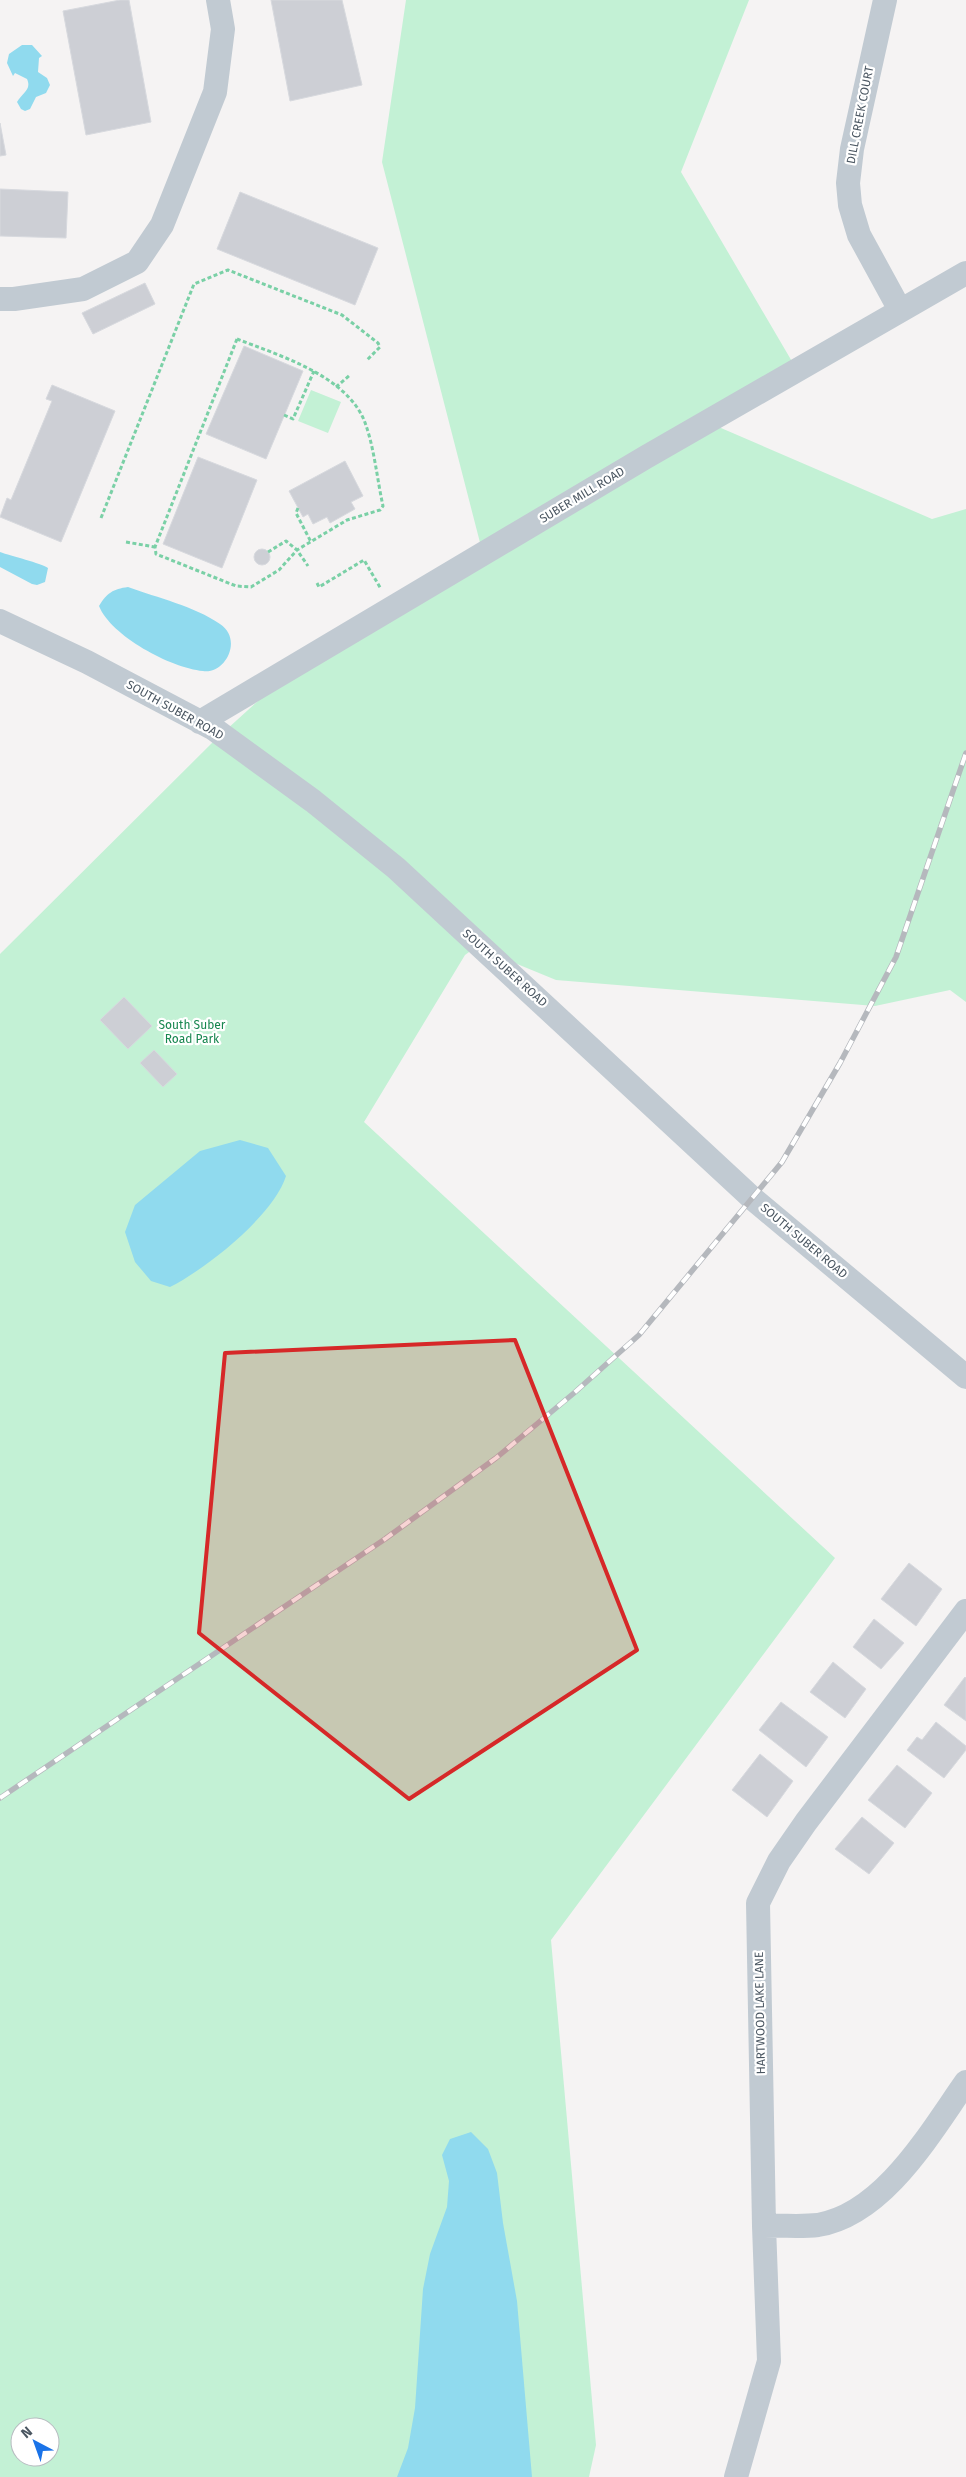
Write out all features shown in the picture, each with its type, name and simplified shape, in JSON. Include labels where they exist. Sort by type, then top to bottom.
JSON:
[{"type":"street","points":[[0,299],[14,299],[83,289],[137,262],[162,225],[215,92],[222,30],[218,0]]},
{"type":"street","name":"DILL CREEK COURT","points":[[885,0],[852,149],[848,183],[850,205],[859,235],[900,310]]},
{"type":"street","name":"SUBER MILL ROAD","points":[[200,722],[646,457],[966,272]]},
{"type":"street","name":"SOUTH SUBER ROAD","points":[[0,621],[87,662],[214,729],[313,801],[396,868],[752,1198],[966,1377]]},
{"type":"street","name":"HARTWOOD LAKE LANE","points":[[736,2477],[770,2360],[764,2226],[758,1902],[779,1861],[806,1822],[966,1612]]},
{"type":"street","points":[[764,2226],[818,2225],[854,2212],[887,2187],[927,2137],[966,2082]]},
{"type":"path","points":[[101,518],[194,284],[228,270],[342,315],[378,343],[380,347],[367,360]]},
{"type":"path","points":[[237,339],[314,371],[336,387],[350,400],[364,421],[383,506],[380,510],[347,520],[297,550],[280,570],[251,587],[236,586],[156,554],[155,547],[237,339]]},
{"type":"path","points":[[284,415],[293,419],[314,371]]},
{"type":"path","points":[[336,387],[350,375]]},
{"type":"path","points":[[298,508],[296,513],[311,542]]},
{"type":"path","points":[[268,552],[286,541],[297,550],[308,566]]},
{"type":"path","points":[[126,542],[155,547]]},
{"type":"path","points":[[317,583],[319,587],[364,560],[382,589]]},
{"type":"highlighted area","points":[[515,1340],[637,1650],[409,1799],[199,1633],[225,1353]]},
{"type":"green space","name":"South Suber Road Park","points":[[406,0],[749,0],[681,172],[797,370],[714,425],[932,519],[966,509],[966,1002],[950,990],[875,1006],[556,980],[476,947],[465,955],[364,1122],[835,1558],[551,1940],[596,2445],[589,2477],[0,2477],[0,954],[215,740],[269,691],[485,562],[382,162]]},
{"type":"green space","points":[[311,390],[341,402],[328,433],[298,421]]},
{"type":"water","points":[[22,45],[32,45],[42,56],[39,58],[38,72],[47,78],[50,85],[46,93],[36,97],[30,109],[25,111],[21,109],[17,102],[27,89],[27,79],[15,73],[13,76],[7,63],[9,54]]},
{"type":"water","points":[[0,552],[48,568],[45,582],[37,585],[32,584],[0,567]]},
{"type":"water","points":[[128,587],[187,607],[220,624],[227,630],[230,638],[231,646],[225,661],[219,667],[211,670],[190,669],[159,657],[129,639],[106,617],[99,606],[111,592]]},
{"type":"water","points":[[240,1140],[268,1148],[286,1176],[279,1191],[254,1224],[202,1268],[170,1287],[151,1281],[135,1262],[125,1232],[135,1205],[200,1151]]},
{"type":"water","points":[[471,2132],[488,2149],[497,2173],[503,2223],[517,2301],[532,2477],[397,2477],[408,2448],[415,2408],[423,2289],[430,2254],[447,2207],[449,2181],[442,2155],[450,2139]]},
{"type":"building","points":[[129,0],[151,122],[86,135],[63,11]]},
{"type":"building","points":[[271,0],[342,0],[362,85],[290,101]]},
{"type":"building","points":[[0,123],[6,155],[0,156]]},
{"type":"building","points":[[0,189],[68,192],[66,238],[0,236]]},
{"type":"building","points":[[240,192],[378,248],[355,305],[217,249]]},
{"type":"building","points":[[145,283],[155,304],[93,334],[82,313]]},
{"type":"building","points":[[244,346],[303,371],[266,459],[206,434]]},
{"type":"building","points":[[52,385],[115,411],[61,542],[0,517],[7,498],[11,500],[52,401],[46,399]]},
{"type":"building","points":[[198,457],[257,480],[222,568],[163,544]]},
{"type":"building","points":[[345,461],[363,496],[351,502],[355,509],[330,523],[327,517],[313,524],[308,514],[303,517],[289,491]]},
{"type":"building","points":[[262,549],[270,557],[262,565],[254,557]]},
{"type":"building","points":[[124,997],[152,1026],[128,1049],[100,1020]]},
{"type":"building","points":[[154,1050],[177,1074],[163,1087],[140,1063]]},
{"type":"building","points":[[909,1563],[942,1589],[916,1626],[881,1599]]},
{"type":"building","points":[[874,1619],[904,1643],[881,1669],[853,1647]]},
{"type":"building","points":[[833,1662],[866,1689],[845,1718],[810,1692]]},
{"type":"building","points":[[966,1678],[966,1721],[944,1705]]},
{"type":"building","points":[[781,1702],[828,1737],[806,1767],[759,1730]]},
{"type":"building","points":[[936,1722],[966,1746],[966,1750],[944,1778],[907,1750],[917,1737],[922,1740]]},
{"type":"building","points":[[760,1754],[793,1781],[767,1817],[732,1790]]},
{"type":"building","points":[[897,1765],[932,1793],[905,1828],[868,1800]]},
{"type":"building","points":[[862,1817],[894,1843],[869,1874],[835,1849]]},
{"type":"railway","points":[[0,1798],[385,1539],[496,1458],[574,1393],[639,1335],[782,1162],[840,1063],[896,957],[966,753]]}]
